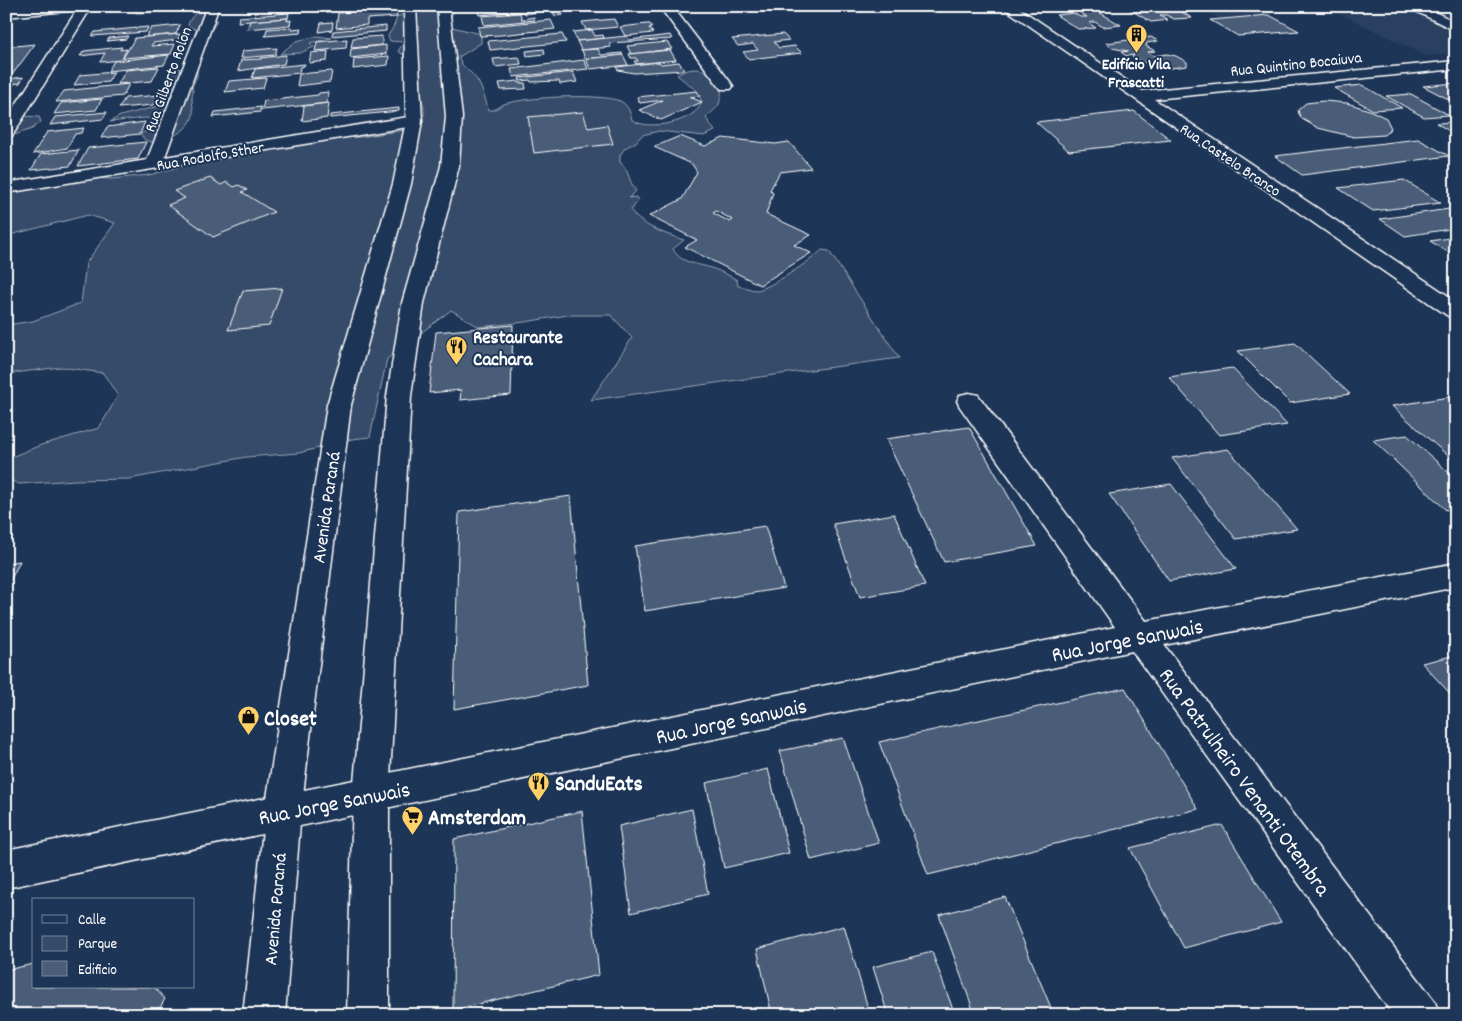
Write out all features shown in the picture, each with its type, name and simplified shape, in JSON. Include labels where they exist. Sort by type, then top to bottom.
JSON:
[{"type":"street","points":[[6,12],[76,6]]},
{"type":"street","points":[[6,133],[86,6]]},
{"type":"street","name":"Rua Gilberto Rolon","points":[[154,164],[213,6]]},
{"type":"street","name":"Avenida Paraná","points":[[264,1015],[283,811],[338,405],[402,184],[414,120],[410,6]]},
{"type":"street","points":[[368,1015],[370,794],[399,396],[413,303],[450,166],[454,117],[443,6]]},
{"type":"street","points":[[664,6],[726,86]]},
{"type":"street","name":"Rua Castelo Branco","points":[[1007,6],[1456,311]]},
{"type":"street","points":[[1411,6],[1456,27]]},
{"type":"street","name":"Rua Quintino Bocaiuva","points":[[1139,96],[1456,65]]},
{"type":"street","name":"Rua Rodolfo Sther","points":[[6,188],[414,120]]},
{"type":"street","name":"Rua Patrulheiro Venanti Otembra","points":[[969,401],[1139,636],[1419,1015]]},
{"type":"street","name":"Rua Jorge Sanwais","points":[[6,869],[1139,636],[1456,576]]},
{"type":"shaded area","points":[[1197,6],[1400,6],[1456,31],[1456,53],[1426,56],[1331,9],[1218,18]]},
{"type":"green space","points":[[138,6],[193,6],[163,12],[136,13],[133,9]]},
{"type":"green space","points":[[206,6],[272,6],[279,9],[212,9],[213,17],[217,20],[213,28],[197,30],[188,25],[191,18],[197,12],[207,8]]},
{"type":"green space","points":[[414,6],[456,6],[448,23],[452,27],[481,34],[481,43],[459,57],[463,65],[479,83],[488,110],[494,110],[504,104],[528,99],[596,97],[620,101],[625,104],[632,120],[649,125],[659,125],[681,120],[698,109],[702,102],[697,91],[677,75],[694,69],[710,73],[720,85],[721,94],[718,106],[706,118],[715,131],[704,136],[659,131],[642,135],[636,142],[625,148],[620,155],[620,162],[626,169],[636,191],[629,198],[636,197],[638,201],[631,210],[647,225],[684,240],[673,249],[680,258],[724,273],[737,280],[738,286],[752,289],[763,288],[781,279],[822,250],[829,251],[899,358],[591,400],[632,338],[611,315],[567,315],[479,327],[451,310],[387,359],[370,437],[352,439],[299,453],[246,457],[129,479],[19,484],[6,478],[6,459],[41,445],[99,428],[118,396],[103,373],[61,367],[6,374],[6,325],[33,321],[81,303],[86,263],[115,223],[88,215],[6,236],[6,192],[90,178],[112,179],[149,175],[211,158],[337,138],[360,137],[412,129],[424,115],[420,91],[421,78],[416,67],[418,57],[405,56],[398,51],[404,42],[390,41],[388,36],[397,17],[410,11]]},
{"type":"green space","points":[[317,36],[332,38],[310,43],[314,47],[300,53],[280,54],[296,41]]},
{"type":"green space","points":[[188,68],[197,71],[197,76],[192,87],[193,115],[191,121],[183,130],[155,143],[145,140],[140,134],[159,126],[158,120],[145,118],[110,122],[120,116],[167,104],[172,92],[167,81],[168,75],[174,69]]},
{"type":"green space","points":[[24,116],[39,117],[41,122],[32,129],[6,138],[17,119]]},
{"type":"building","points":[[280,6],[310,6],[309,10],[278,13]]},
{"type":"building","points":[[557,6],[558,9],[525,14],[525,12],[512,12],[479,15],[477,7]]},
{"type":"building","points":[[1144,6],[1151,10],[1157,10],[1151,6],[1171,6],[1192,18],[1174,19],[1166,15],[1160,15],[1168,20],[1151,22],[1127,8]]},
{"type":"building","points":[[396,7],[397,17],[367,19],[367,25],[336,28],[338,13]]},
{"type":"building","points":[[560,8],[563,15],[555,16],[552,9]]},
{"type":"building","points":[[1097,11],[1121,25],[1103,27],[1095,22],[1089,23],[1096,28],[1078,29],[1056,15],[1074,13],[1080,17],[1087,17],[1080,13]]},
{"type":"building","points":[[289,13],[288,18],[238,22],[239,17]]},
{"type":"building","points":[[520,13],[522,19],[534,17],[535,20],[484,25],[482,16]]},
{"type":"building","points":[[1269,15],[1299,31],[1238,36],[1210,20]]},
{"type":"building","points":[[288,18],[287,21],[291,20],[290,25],[247,29],[250,21]]},
{"type":"building","points":[[614,19],[618,27],[586,30],[582,22]]},
{"type":"building","points":[[551,20],[555,29],[501,35],[480,36],[478,27]]},
{"type":"building","points":[[333,22],[332,30],[319,32],[321,23]]},
{"type":"building","points":[[650,24],[652,27],[649,28],[653,33],[625,36],[620,27]]},
{"type":"building","points":[[180,25],[176,34],[146,37],[151,28]]},
{"type":"building","points":[[386,26],[386,31],[332,36],[333,31]]},
{"type":"building","points":[[148,27],[146,32],[92,36],[95,32]]},
{"type":"building","points":[[292,27],[292,29],[302,28],[301,33],[265,36],[267,29]]},
{"type":"building","points":[[592,30],[595,36],[603,35],[604,38],[577,41],[573,32]]},
{"type":"building","points":[[180,34],[178,40],[153,43],[151,46],[175,44],[171,54],[123,58],[135,38]]},
{"type":"building","points":[[562,34],[566,42],[490,50],[488,41]]},
{"type":"building","points":[[783,34],[789,40],[774,42],[779,48],[795,46],[802,53],[749,59],[743,52],[758,50],[753,44],[738,46],[732,39]]},
{"type":"building","points":[[670,35],[672,39],[609,43],[611,47],[581,50],[577,41],[627,36],[629,40]]},
{"type":"building","points":[[128,36],[126,39],[107,41],[109,38]]},
{"type":"building","points":[[382,36],[382,45],[351,48],[353,38]]},
{"type":"building","name":"Edifício Vila Frascatti","points":[[1151,37],[1158,41],[1147,43],[1146,46],[1155,51],[1148,52],[1154,56],[1167,54],[1176,56],[1187,62],[1187,66],[1163,69],[1132,57],[1134,55],[1126,56],[1121,52],[1129,51],[1112,48],[1106,43]]},
{"type":"building","points":[[347,39],[346,48],[315,51],[317,42]]},
{"type":"building","points":[[667,42],[672,49],[631,54],[627,46]]},
{"type":"building","points":[[35,44],[9,79],[23,77],[20,83],[6,84],[6,47]]},
{"type":"building","points":[[386,45],[386,54],[350,58],[351,49]]},
{"type":"building","points":[[122,47],[120,50],[127,49],[121,60],[100,62],[105,53],[80,56],[84,51]]},
{"type":"building","points":[[277,48],[275,55],[241,58],[243,51]]},
{"type":"building","points":[[544,49],[545,54],[527,56],[526,51]]},
{"type":"building","points":[[598,49],[601,55],[622,53],[623,55],[585,59],[582,50]]},
{"type":"building","points":[[670,50],[676,60],[636,64],[634,61],[638,61],[636,58],[631,58],[629,54]]},
{"type":"building","points":[[328,51],[327,61],[309,63],[311,53]]},
{"type":"building","points":[[169,55],[164,65],[108,71],[114,61]]},
{"type":"building","points":[[286,55],[284,64],[238,71],[241,60]]},
{"type":"building","points":[[623,55],[628,65],[590,69],[586,59]]},
{"type":"building","points":[[389,56],[388,65],[353,69],[354,59]]},
{"type":"building","points":[[519,57],[521,64],[495,67],[493,59]]},
{"type":"building","points":[[584,60],[588,69],[513,77],[511,69]]},
{"type":"building","points":[[659,62],[661,64],[679,62],[684,70],[634,73],[618,70],[616,67]]},
{"type":"building","points":[[305,64],[300,67],[299,73],[252,78],[255,69]]},
{"type":"building","points":[[159,67],[152,81],[118,84],[126,70]]},
{"type":"building","points":[[332,71],[330,82],[297,86],[299,74]]},
{"type":"building","points":[[114,72],[108,82],[74,85],[80,75]]},
{"type":"building","points":[[573,72],[577,82],[560,84],[559,81],[531,82],[530,80],[520,81],[519,78]]},
{"type":"building","points":[[266,78],[263,88],[225,92],[229,81]]},
{"type":"building","points":[[518,81],[519,83],[525,83],[526,89],[501,90],[499,83]]},
{"type":"building","points":[[15,83],[9,92],[6,96],[6,84]]},
{"type":"building","points":[[1456,83],[1456,103],[1423,86]]},
{"type":"building","points":[[129,84],[123,96],[56,102],[64,91]]},
{"type":"building","points":[[1362,85],[1402,108],[1373,110],[1334,88]]},
{"type":"building","points":[[697,91],[700,96],[690,97],[702,102],[661,120],[639,110],[663,100],[640,103],[637,97]]},
{"type":"building","points":[[328,92],[327,103],[262,110],[264,101],[318,95],[319,93]]},
{"type":"building","points":[[1411,94],[1449,115],[1424,117],[1386,96]]},
{"type":"building","points":[[159,95],[154,105],[119,108],[125,98]]},
{"type":"building","points":[[102,99],[96,110],[54,114],[61,103]]},
{"type":"building","points":[[1324,101],[1347,103],[1369,110],[1386,118],[1391,128],[1384,135],[1354,137],[1318,128],[1302,119],[1298,110],[1306,103]]},
{"type":"building","points":[[329,103],[327,118],[302,121],[304,106]]},
{"type":"building","points":[[261,107],[260,112],[213,117],[215,112]]},
{"type":"building","points":[[399,108],[399,111],[330,118],[330,115]]},
{"type":"building","points":[[1134,111],[1171,140],[1069,151],[1036,122]]},
{"type":"building","points":[[107,112],[103,119],[50,125],[55,117]]},
{"type":"building","points":[[583,112],[588,128],[607,125],[613,144],[534,153],[528,117]]},
{"type":"building","points":[[145,122],[140,134],[101,138],[107,127]]},
{"type":"building","points":[[1456,122],[1456,135],[1436,123]]},
{"type":"building","points":[[84,128],[81,133],[75,134],[67,148],[33,154],[47,132]]},
{"type":"building","points":[[680,136],[705,146],[723,138],[775,144],[789,142],[811,168],[780,172],[770,190],[773,193],[766,214],[811,235],[794,245],[811,253],[760,285],[685,247],[697,240],[649,216],[682,199],[697,172],[692,164],[654,147]],"holes":[[[716,211],[733,220],[730,222],[713,213]]]},
{"type":"building","points":[[1418,139],[1449,156],[1302,175],[1275,156]]},
{"type":"building","points":[[146,142],[138,159],[78,166],[88,148]]},
{"type":"building","points":[[79,150],[70,166],[31,170],[41,154]]},
{"type":"building","points":[[210,178],[221,185],[227,182],[234,187],[239,185],[247,190],[242,192],[274,212],[213,237],[168,205],[185,198],[174,191]]},
{"type":"building","points":[[1404,180],[1441,203],[1373,211],[1338,188]]},
{"type":"building","points":[[1456,208],[1456,228],[1405,236],[1380,219]]},
{"type":"building","points":[[1456,237],[1456,257],[1430,241]]},
{"type":"building","points":[[282,288],[269,326],[228,330],[243,291]]},
{"type":"building","points":[[513,325],[511,395],[460,400],[461,390],[429,393],[436,332]]},
{"type":"building","points":[[1295,343],[1350,394],[1290,403],[1238,351]]},
{"type":"building","points":[[1232,368],[1287,425],[1219,435],[1169,377]]},
{"type":"building","points":[[1456,396],[1456,463],[1392,406]]},
{"type":"building","points":[[969,427],[1037,546],[944,562],[886,439]]},
{"type":"building","points":[[1407,435],[1456,479],[1456,508],[1446,510],[1373,440]]},
{"type":"building","points":[[1228,449],[1297,529],[1236,539],[1172,458]]},
{"type":"building","points":[[1171,484],[1236,569],[1169,581],[1109,494]]},
{"type":"building","points":[[571,496],[588,685],[454,709],[459,512]]},
{"type":"building","points":[[894,514],[925,586],[860,597],[833,524]]},
{"type":"building","points":[[765,526],[784,588],[645,611],[635,546]]},
{"type":"building","points":[[20,561],[6,589],[6,563]]},
{"type":"building","points":[[1456,655],[1456,700],[1422,663]]},
{"type":"building","points":[[1125,688],[1198,809],[928,875],[879,742]]},
{"type":"building","points":[[843,738],[879,843],[811,860],[780,751]]},
{"type":"building","points":[[768,769],[789,853],[724,868],[706,783]]},
{"type":"building","points":[[692,809],[708,894],[631,913],[619,826]]},
{"type":"building","points":[[582,811],[599,975],[453,1010],[454,839]]},
{"type":"building","points":[[1222,825],[1281,922],[1184,948],[1130,848]]},
{"type":"building","points":[[1005,897],[1054,1015],[975,1015],[939,915]]},
{"type":"building","points":[[844,926],[870,1015],[772,1015],[757,949]]},
{"type":"building","points":[[932,952],[955,1015],[888,1015],[873,967]]},
{"type":"building","points":[[32,964],[32,988],[155,988],[165,999],[156,1015],[6,1015],[6,970]]},
{"type":"building","points":[[761,1008],[763,1015],[736,1015]]},
{"type":"place","name":"Edifício Vila Frascatti","points":[[1136,53]]},
{"type":"place","name":"Restaurante Cachara","points":[[457,366]]},
{"type":"place","name":"Closet","points":[[248,736]]},
{"type":"place","name":"SanduEats","points":[[539,801]]},
{"type":"place","name":"Amsterdam","points":[[412,835]]}]
